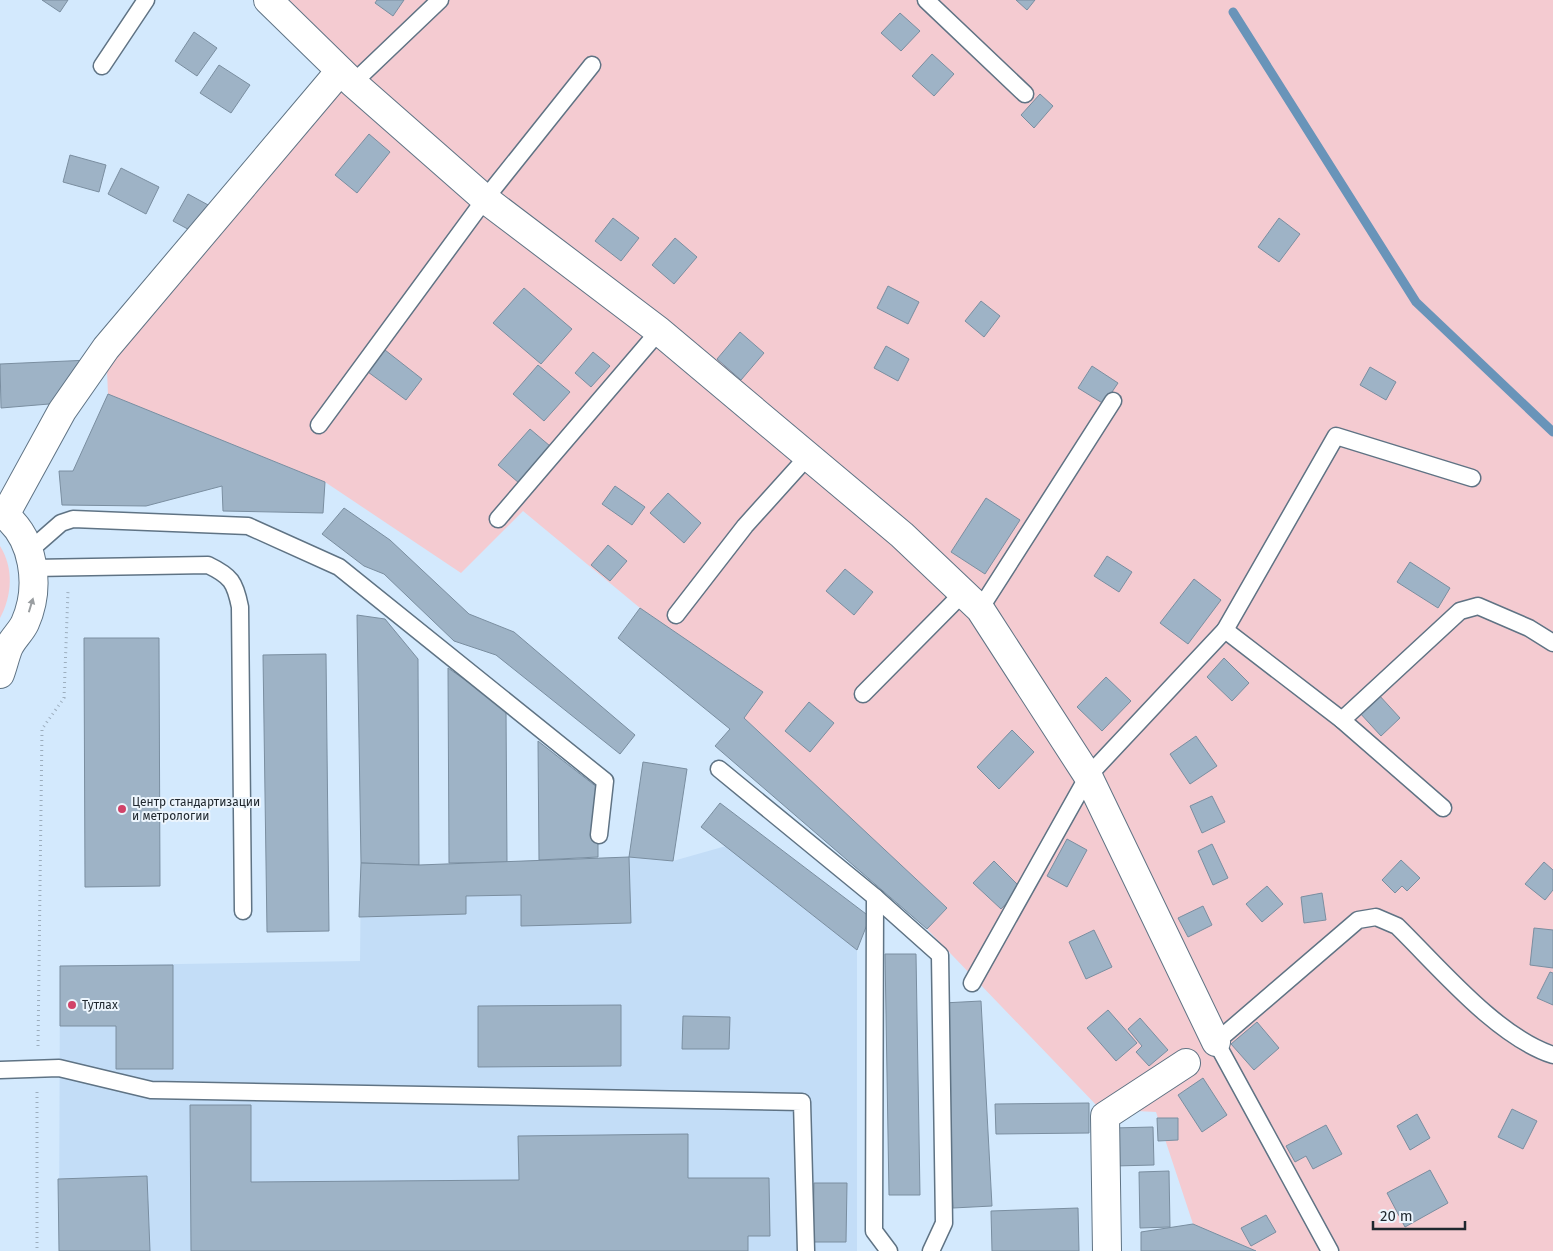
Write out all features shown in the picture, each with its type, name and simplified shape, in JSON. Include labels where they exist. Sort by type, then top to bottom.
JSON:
[{"type":"street","points":[[268,0],[347,77],[485,199],[659,331],[902,535],[972,601],[1088,776],[1216,1042]]},
{"type":"street","points":[[0,674],[4,651],[25,624],[33,596],[31,560],[21,535],[2,514],[62,410],[106,348],[347,77]]},
{"type":"street","points":[[1107,1251],[1105,1116],[1186,1063]]},
{"type":"lane","points":[[102,66],[146,0]]},
{"type":"lane","points":[[347,77],[440,0]]},
{"type":"lane","points":[[926,0],[1025,94]]},
{"type":"lane","points":[[319,425],[485,199],[592,65]]},
{"type":"lane","points":[[498,519],[659,331]]},
{"type":"lane","points":[[863,694],[972,601],[1113,401]]},
{"type":"lane","points":[[972,983],[1088,776],[1224,630],[1336,436],[1472,478]]},
{"type":"lane","points":[[676,615],[745,526],[808,455]]},
{"type":"lane","points":[[242,911],[240,607],[236,587],[226,574],[208,565],[69,567],[31,560],[61,523],[73,519],[248,526],[338,567],[605,781],[599,835]]},
{"type":"lane","points":[[1342,720],[1460,612],[1478,606],[1529,628],[1553,643]]},
{"type":"lane","points":[[1224,630],[1342,720],[1443,808]]},
{"type":"lane","points":[[719,769],[875,897],[940,955],[944,1223],[931,1251]]},
{"type":"lane","points":[[875,897],[874,1231],[889,1251]]},
{"type":"lane","points":[[1330,1251],[1216,1042],[1358,920],[1376,917],[1396,926],[1494,1021],[1520,1040],[1553,1055]]},
{"type":"lane","points":[[0,1070],[58,1068],[151,1090],[802,1102],[806,1251]]},
{"type":"path","points":[[38,1045],[42,729],[64,698],[69,567]]},
{"type":"path","points":[[37,1091],[37,1251]]},
{"type":"shaded area","points":[[268,0],[1553,0],[1553,1251],[1256,1251],[1193,1224],[1156,1112],[1100,1109],[927,929],[947,908],[744,718],[762,692],[640,608],[523,511],[461,573],[325,482],[108,394],[106,348],[340,71]]},
{"type":"shaded area","points":[[0,546],[8,563],[10,582],[7,601],[0,618]]},
{"type":"shaded area","points":[[726,846],[857,950],[857,1251],[59,1251],[60,966],[360,961],[361,863],[419,865],[629,857],[673,861]]},
{"type":"building","points":[[42,0],[68,0],[60,12]]},
{"type":"building","points":[[377,0],[404,0],[393,16],[375,3]]},
{"type":"building","points":[[1016,0],[1035,0],[1027,10]]},
{"type":"building","points":[[900,13],[920,31],[901,51],[881,33]]},
{"type":"building","points":[[194,32],[217,48],[197,76],[175,61]]},
{"type":"building","points":[[932,54],[954,74],[934,96],[912,76]]},
{"type":"building","points":[[219,65],[250,85],[231,113],[200,93]]},
{"type":"building","points":[[1040,94],[1053,106],[1034,128],[1021,115]]},
{"type":"building","points":[[369,134],[390,152],[357,193],[335,175]]},
{"type":"building","points":[[70,155],[106,165],[99,192],[63,182]]},
{"type":"building","points":[[121,168],[159,187],[146,214],[108,194]]},
{"type":"building","points":[[188,194],[210,206],[195,233],[173,221]]},
{"type":"building","points":[[613,218],[639,238],[621,261],[595,241]]},
{"type":"building","points":[[1279,218],[1300,234],[1279,262],[1258,247]]},
{"type":"building","points":[[675,238],[697,257],[674,284],[652,265]]},
{"type":"building","points":[[888,286],[919,302],[908,324],[877,308]]},
{"type":"building","points":[[524,288],[572,329],[541,364],[493,323]]},
{"type":"building","points":[[981,301],[1000,316],[984,337],[965,321]]},
{"type":"building","points":[[740,332],[764,353],[741,380],[717,359]]},
{"type":"building","points":[[886,346],[909,359],[898,381],[874,368]]},
{"type":"building","points":[[385,350],[422,379],[406,400],[368,372]]},
{"type":"building","points":[[593,352],[610,366],[591,387],[575,373]]},
{"type":"building","points":[[90,360],[61,403],[1,408],[0,364]]},
{"type":"building","points":[[538,365],[570,392],[544,421],[513,394]]},
{"type":"building","points":[[1092,366],[1118,383],[1104,404],[1078,388]]},
{"type":"building","points":[[1370,367],[1396,382],[1386,400],[1360,385]]},
{"type":"building","points":[[108,394],[325,482],[323,513],[223,511],[222,486],[146,506],[62,505],[59,471],[73,471]]},
{"type":"building","points":[[530,429],[550,446],[519,483],[498,465]]},
{"type":"building","points":[[615,486],[645,507],[632,525],[602,504]]},
{"type":"building","points":[[668,493],[701,523],[684,543],[650,513]]},
{"type":"building","points":[[986,498],[1020,520],[985,574],[951,552]]},
{"type":"building","points":[[344,508],[390,540],[469,614],[514,632],[635,735],[620,754],[496,655],[454,641],[384,574],[364,566],[322,534]]},
{"type":"building","points":[[608,545],[627,561],[610,581],[591,565]]},
{"type":"building","points":[[1107,556],[1132,572],[1119,592],[1094,576]]},
{"type":"building","points":[[1410,562],[1450,588],[1438,608],[1397,582]]},
{"type":"building","points":[[845,569],[873,592],[854,615],[826,591]]},
{"type":"building","points":[[1194,579],[1221,600],[1188,644],[1160,623]]},
{"type":"building","points":[[640,608],[763,692],[744,718],[947,908],[927,929],[715,746],[730,729],[618,638]]},
{"type":"building","points":[[357,615],[385,619],[418,659],[419,865],[361,863]]},
{"type":"building","name":"Центр стандартизации и метрологии","points":[[84,638],[159,638],[160,886],[85,887]]},
{"type":"building","points":[[326,654],[329,931],[267,932],[263,655]]},
{"type":"building","points":[[1224,658],[1249,683],[1232,701],[1207,677]]},
{"type":"building","points":[[448,668],[506,708],[507,862],[449,863]]},
{"type":"building","points":[[1106,677],[1131,701],[1102,731],[1077,707]]},
{"type":"building","points":[[1378,694],[1400,718],[1381,736],[1359,712]]},
{"type":"building","points":[[809,702],[834,723],[810,752],[785,731]]},
{"type":"building","points":[[1012,730],[1034,752],[999,789],[977,767]]},
{"type":"building","points":[[1196,736],[1217,766],[1190,784],[1170,754]]},
{"type":"building","points":[[538,741],[598,788],[598,857],[539,860]]},
{"type":"building","points":[[643,762],[687,769],[673,861],[629,857]]},
{"type":"building","points":[[1212,796],[1225,822],[1202,833],[1190,806]]},
{"type":"building","points":[[720,803],[870,917],[857,950],[701,827]]},
{"type":"building","points":[[1067,839],[1087,850],[1067,887],[1047,876]]},
{"type":"building","points":[[1212,844],[1228,878],[1213,885],[1198,851]]},
{"type":"building","points":[[629,857],[631,923],[521,926],[521,895],[466,896],[466,914],[359,917],[361,863],[419,865]]},
{"type":"building","points":[[1401,860],[1420,878],[1407,891],[1402,886],[1395,893],[1382,880]]},
{"type":"building","points":[[994,861],[1021,888],[1001,909],[973,883]]},
{"type":"building","points":[[1544,862],[1553,870],[1553,890],[1545,900],[1525,884]]},
{"type":"building","points":[[1267,886],[1283,904],[1262,922],[1246,904]]},
{"type":"building","points":[[1322,893],[1326,920],[1304,923],[1301,897]]},
{"type":"building","points":[[1203,906],[1212,925],[1188,937],[1178,918]]},
{"type":"building","points":[[1534,928],[1553,930],[1553,968],[1530,965]]},
{"type":"building","points":[[1094,930],[1112,967],[1086,979],[1069,942]]},
{"type":"building","points":[[885,954],[916,954],[920,1195],[889,1195]]},
{"type":"building","points":[[173,965],[173,1069],[116,1069],[116,1026],[60,1026],[60,966]]},
{"type":"building","points":[[1550,972],[1553,973],[1553,1005],[1537,998]]},
{"type":"building","points":[[981,1001],[992,1206],[953,1208],[943,1003]]},
{"type":"building","points":[[621,1005],[621,1066],[478,1067],[478,1006]]},
{"type":"building","points":[[1108,1010],[1137,1043],[1116,1061],[1087,1028]]},
{"type":"building","points":[[683,1016],[730,1017],[729,1049],[682,1049]]},
{"type":"building","points":[[1140,1018],[1168,1050],[1149,1066],[1136,1052],[1142,1046],[1128,1029]]},
{"type":"building","points":[[1257,1022],[1279,1048],[1254,1070],[1231,1044]]},
{"type":"building","points":[[1203,1078],[1227,1115],[1202,1132],[1178,1095]]},
{"type":"building","points":[[1089,1103],[1089,1133],[996,1134],[995,1104]]},
{"type":"building","points":[[190,1105],[251,1105],[251,1182],[519,1180],[518,1136],[688,1134],[688,1178],[769,1178],[770,1236],[748,1236],[748,1251],[191,1251]]},
{"type":"building","points":[[1512,1109],[1537,1121],[1523,1149],[1498,1137]]},
{"type":"building","points":[[1417,1114],[1430,1138],[1410,1150],[1397,1126]]},
{"type":"building","points":[[1157,1118],[1178,1118],[1178,1140],[1158,1141]]},
{"type":"building","points":[[1326,1125],[1342,1154],[1313,1169],[1306,1156],[1295,1162],[1286,1146]]},
{"type":"building","points":[[1153,1127],[1154,1165],[1114,1166],[1113,1128]]},
{"type":"building","points":[[1430,1170],[1448,1203],[1405,1227],[1387,1193]]},
{"type":"building","points":[[1169,1171],[1170,1227],[1140,1228],[1139,1172]]},
{"type":"building","points":[[147,1176],[150,1251],[59,1251],[58,1179]]},
{"type":"building","points":[[814,1183],[847,1183],[846,1242],[813,1242]]},
{"type":"building","points":[[1078,1208],[1079,1251],[992,1251],[991,1211]]},
{"type":"building","points":[[1266,1215],[1276,1232],[1251,1246],[1241,1228]]},
{"type":"building","points":[[1193,1224],[1256,1251],[1141,1251],[1141,1232]]},
{"type":"waterway","points":[[1233,12],[1416,302],[1553,432]]},
{"type":"place","name":"Центр стандартизации и метрологии","points":[[122,809]]},
{"type":"place","name":"Тутлах","points":[[72,1005]]}]
